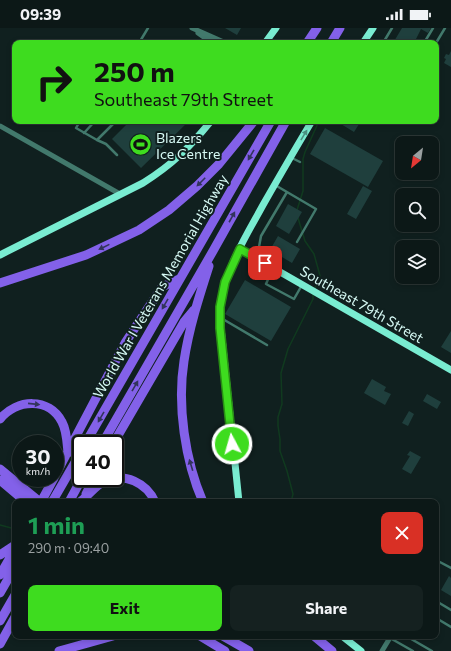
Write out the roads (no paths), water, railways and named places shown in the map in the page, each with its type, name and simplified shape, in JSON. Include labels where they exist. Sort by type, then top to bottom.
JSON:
[{"type":"highway","points":[[309,40],[317,28]]},
{"type":"highway","points":[[315,40],[321,28]]},
{"type":"highway","points":[[333,40],[340,28]]},
{"type":"highway","points":[[0,283],[86,255],[139,230],[169,210],[196,186],[219,164],[252,124]]},
{"type":"highway","name":"World War I Veterans Memorial Highway","points":[[91,435],[179,279],[269,124]]},
{"type":"highway","name":"World War I Veterans Memorial Highway","points":[[107,435],[284,124]]},
{"type":"highway","points":[[202,499],[189,460],[183,421],[182,392],[184,362],[190,327],[213,251]]},
{"type":"highway","points":[[64,460],[125,342],[162,287],[179,279]]},
{"type":"highway","points":[[119,435],[184,322],[196,308]]},
{"type":"highway","points":[[0,419],[5,413],[16,406],[31,403],[44,406],[55,413],[63,423],[68,453]]},
{"type":"highway","points":[[54,499],[72,468]]},
{"type":"highway","points":[[1,471],[12,490],[22,499]]},
{"type":"highway","points":[[1,471],[37,499]]},
{"type":"highway","points":[[85,499],[106,481],[123,478],[130,479],[141,485],[150,493],[153,499]]},
{"type":"highway","points":[[43,499],[49,487]]},
{"type":"highway","points":[[70,499],[77,487]]},
{"type":"highway","points":[[83,499],[89,487]]},
{"type":"highway","points":[[0,488],[12,490]]},
{"type":"highway","points":[[0,554],[12,547]]},
{"type":"highway","points":[[0,575],[12,554]]},
{"type":"highway","points":[[0,593],[12,572]]},
{"type":"highway","points":[[0,621],[12,600]]},
{"type":"highway","points":[[0,644],[12,622]]},
{"type":"highway","points":[[59,651],[101,639]]},
{"type":"highway","points":[[204,639],[225,651]]},
{"type":"highway","points":[[227,639],[249,651]]},
{"type":"highway","points":[[318,639],[332,651]]},
{"type":"street","points":[[191,28],[208,40]]},
{"type":"street","points":[[191,28],[219,40]]},
{"type":"street","points":[[267,40],[274,28]]},
{"type":"street","points":[[365,40],[374,28]]},
{"type":"street","points":[[0,255],[143,183],[161,172],[182,155],[208,124]]},
{"type":"street","points":[[238,499],[236,488],[220,307],[225,282],[240,249],[310,124]]},
{"type":"street","points":[[0,126],[120,194]]},
{"type":"street","name":"Southeast 79th Street","points":[[240,249],[451,370]]},
{"type":"street","points":[[346,639],[361,651]]},
{"type":"street","points":[[383,651],[389,639]]},
{"type":"lane","points":[[141,40],[148,28]]},
{"type":"lane","points":[[385,40],[392,28]]},
{"type":"lane","points":[[426,40],[433,28]]},
{"type":"lane","points":[[438,40],[445,28]]},
{"type":"lane","points":[[78,124],[76,128],[106,144],[117,155]]},
{"type":"lane","points":[[84,132],[92,124]]},
{"type":"lane","points":[[97,140],[113,124]]},
{"type":"lane","points":[[291,157],[300,162]]},
{"type":"lane","points":[[275,185],[316,209],[297,242]]},
{"type":"lane","points":[[256,259],[261,236],[287,192]]},
{"type":"lane","points":[[273,268],[266,284],[294,299],[302,285]]},
{"type":"lane","points":[[220,318],[267,345]]},
{"type":"lane","points":[[439,562],[451,568]]},
{"type":"lane","points":[[439,603],[451,610]]},
{"type":"lane","points":[[439,620],[451,627]]},
{"type":"lane","points":[[393,639],[413,651]]},
{"type":"lane","points":[[411,639],[432,651]]},
{"type":"waterway","points":[[297,210],[303,191],[303,159],[318,124]]},
{"type":"waterway","points":[[298,218],[305,241],[314,254],[320,276],[315,288]]},
{"type":"waterway","points":[[292,499],[293,494],[280,451],[278,417],[282,404],[281,373],[288,349],[313,299],[313,294]]},
{"type":"waterway","points":[[0,525],[12,528]]},
{"type":"place","name":"Blazers Ice Centre","points":[[141,145]]}]
